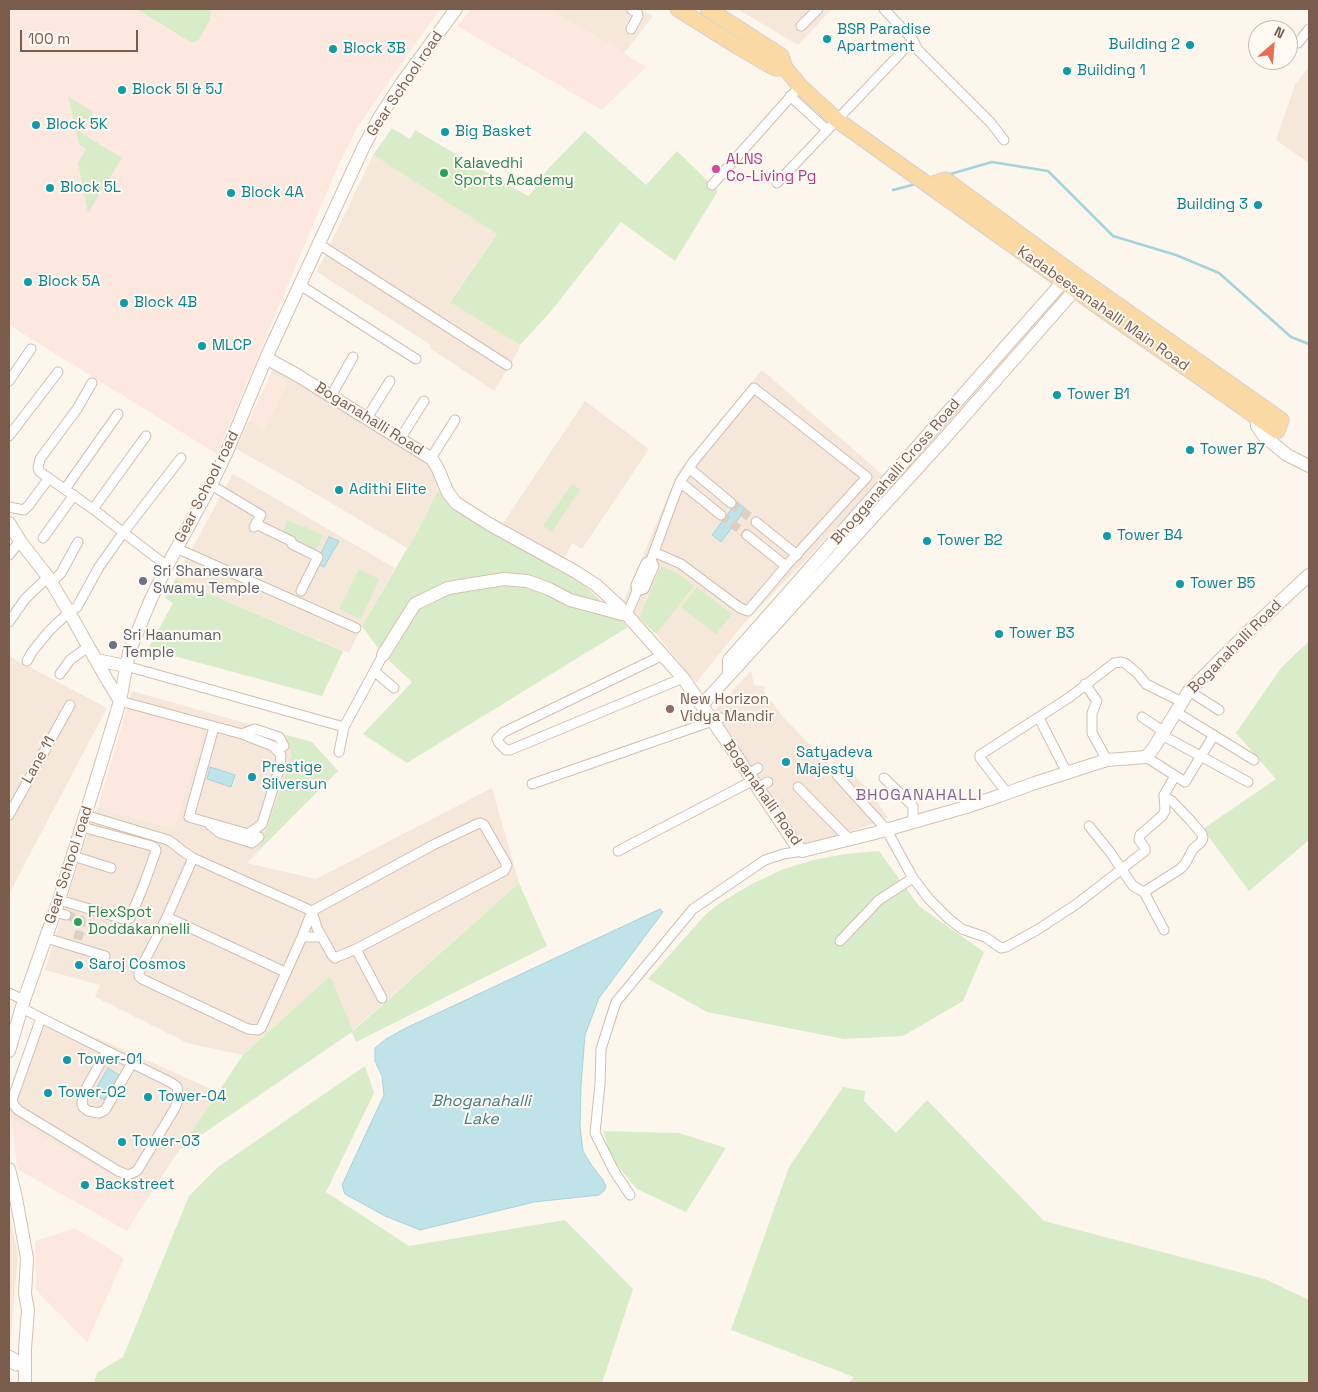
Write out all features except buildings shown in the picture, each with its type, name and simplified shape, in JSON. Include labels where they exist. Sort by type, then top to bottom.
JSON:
[{"type":"main road","points":[[681,10],[775,68],[785,68],[781,56],[708,9]]},
{"type":"main road","name":"Kadabeesanahalli Main Road","points":[[785,68],[795,91],[832,125],[929,185],[1073,281],[1279,426],[1256,416],[1073,281],[946,180],[929,185]]},
{"type":"street","name":"Gear School road","points":[[9,1052],[23,1004],[46,938],[61,914],[59,900],[120,701],[129,652],[151,599],[176,548],[211,485],[266,358],[361,152],[379,118],[401,84],[456,9]]},
{"type":"street","points":[[801,26],[818,9]]},
{"type":"street","points":[[884,9],[912,40],[918,50],[991,123],[1004,140]]},
{"type":"street","points":[[631,29],[638,16],[637,12],[632,10]]},
{"type":"street","points":[[1298,43],[1309,28]]},
{"type":"street","points":[[777,183],[912,40]]},
{"type":"street","points":[[712,185],[795,91]]},
{"type":"street","points":[[318,245],[507,365]]},
{"type":"street","name":"Bhogganahalli Cross Road","points":[[729,675],[729,660],[934,429],[1073,281]]},
{"type":"street","name":"Bhogganahalli Cross Road","points":[[702,705],[944,439],[1073,281]]},
{"type":"street","points":[[300,285],[416,359]]},
{"type":"street","points":[[9,381],[31,349]]},
{"type":"street","points":[[331,396],[353,357]]},
{"type":"street","name":"Boganahalli Road","points":[[266,358],[297,375],[431,458],[438,469],[448,494],[456,503],[596,585],[627,615],[683,678],[702,705],[717,720],[757,779],[796,845],[802,850],[966,807],[1035,782],[1107,760],[1146,757],[1150,754],[1182,702],[1224,655],[1309,575]]},
{"type":"street","points":[[9,436],[58,372]]},
{"type":"street","points":[[367,418],[390,381]]},
{"type":"street","points":[[92,383],[77,409],[40,459],[38,468],[40,472],[65,488],[167,566]]},
{"type":"street","points":[[339,752],[344,727],[383,655],[415,604],[448,588],[504,580],[527,581],[570,600],[627,615],[637,591],[644,589],[654,566],[653,556],[680,482],[689,468],[754,388],[867,477],[748,611],[681,564],[653,556]]},
{"type":"street","points":[[400,439],[424,402]]},
{"type":"street","points":[[65,488],[118,414]]},
{"type":"street","points":[[1256,416],[1257,426],[1264,436],[1287,455],[1309,466]]},
{"type":"street","points":[[431,458],[455,420]]},
{"type":"street","points":[[934,429],[944,439]]},
{"type":"street","points":[[93,509],[146,436]]},
{"type":"street","points":[[27,661],[49,631],[77,607],[99,567],[181,458]]},
{"type":"street","points":[[689,468],[731,502]]},
{"type":"street","points":[[9,507],[24,510],[30,505],[49,478]]},
{"type":"street","points":[[680,482],[721,515]]},
{"type":"street","points":[[211,485],[261,515],[255,526],[291,541],[292,544],[318,556],[301,591]]},
{"type":"street","points":[[43,538],[74,495]]},
{"type":"street","points":[[756,522],[797,554]]},
{"type":"street","points":[[9,523],[20,541],[50,580],[120,701],[242,734],[273,746],[281,755],[280,766],[262,824],[248,834],[189,817],[214,727]]},
{"type":"street","points":[[747,535],[786,566]]},
{"type":"street","points":[[9,555],[20,541]]},
{"type":"street","points":[[9,622],[25,599],[61,572],[78,542]]},
{"type":"street","points":[[176,548],[356,628]]},
{"type":"street","points":[[60,674],[70,660],[88,647]]},
{"type":"street","points":[[663,656],[504,732],[497,739],[499,743],[506,750],[510,750],[683,678]]},
{"type":"street","points":[[96,660],[126,666],[344,727]]},
{"type":"street","points":[[1007,793],[980,758],[980,755],[1070,697],[1114,663],[1124,663],[1138,674],[1146,684],[1182,702],[1219,710]]},
{"type":"street","points":[[374,671],[394,688]]},
{"type":"street","points":[[1085,684],[1097,701],[1092,713],[1092,732],[1107,760]]},
{"type":"street","points":[[1182,702],[1214,735],[1254,760]]},
{"type":"street","name":"Lane 11","points":[[9,815],[70,705]]},
{"type":"street","points":[[1142,717],[1163,733],[1248,782]]},
{"type":"street","points":[[1039,718],[1067,772]]},
{"type":"street","points":[[532,784],[717,720]]},
{"type":"street","points":[[242,734],[254,730],[279,737],[284,746]]},
{"type":"street","points":[[1146,757],[1185,782],[1214,735]]},
{"type":"street","points":[[837,776],[886,829],[914,878],[929,898],[949,919],[962,929],[984,937],[998,947],[1006,948],[1078,903],[1145,851],[1139,837],[1165,811],[1164,797],[1175,776]]},
{"type":"street","points":[[884,778],[913,806],[913,821]]},
{"type":"street","points":[[618,851],[757,779]]},
{"type":"street","points":[[798,787],[849,839]]},
{"type":"street","points":[[1144,892],[1180,869],[1203,838],[1202,834],[1172,801],[1164,797]]},
{"type":"street","points":[[84,821],[168,840],[193,858],[312,911]]},
{"type":"street","points":[[59,900],[127,920],[130,918],[143,887],[156,850],[152,846],[84,821]]},
{"type":"street","points":[[208,823],[220,833],[252,842],[259,837]]},
{"type":"street","points":[[193,858],[139,976],[183,1003],[250,1030],[258,1030],[260,1028],[312,911],[432,845],[480,823],[484,825],[507,865],[504,871],[356,949],[335,958],[321,937],[312,911]]},
{"type":"street","points":[[1089,826],[1110,852],[1133,886],[1144,892],[1164,930]]},
{"type":"street","points":[[630,1195],[614,1171],[595,1133],[601,1049],[616,1002],[693,910],[765,860],[802,850]]},
{"type":"street","points":[[72,856],[111,868]]},
{"type":"street","points":[[840,941],[880,900],[914,878]]},
{"type":"street","points":[[167,917],[286,972]]},
{"type":"street","points":[[302,937],[321,937]]},
{"type":"street","points":[[46,938],[105,956]]},
{"type":"street","points":[[356,949],[382,998]]},
{"type":"street","points":[[9,993],[41,1018],[177,1087],[179,1098],[137,1171],[128,1174],[118,1171],[18,1110],[14,1105],[12,1100],[41,1018]]},
{"type":"street","points":[[107,1051],[84,1094],[82,1104],[88,1111],[99,1113],[105,1110],[132,1063]]},
{"type":"street","points":[[9,1080],[18,1084]]},
{"type":"street","points":[[9,1169],[27,1258],[26,1294],[28,1310],[25,1348],[17,1371]]},
{"type":"street","points":[[17,1371],[20,1307],[26,1294]]},
{"type":"shaded area","points":[[9,9],[441,9],[356,129],[334,175],[217,454],[9,325]]},
{"type":"shaded area","points":[[471,9],[547,9],[646,67],[602,110],[457,26]]},
{"type":"shaded area","points":[[547,9],[640,9],[653,16],[624,53]]},
{"type":"shaded area","points":[[737,9],[832,9],[798,45]]},
{"type":"shaded area","points":[[1309,66],[1309,163],[1276,140],[1295,85]]},
{"type":"shaded area","points":[[373,155],[497,234],[450,301],[520,345],[519,350],[494,391],[430,348],[431,345],[317,272]]},
{"type":"shaded area","points":[[274,366],[432,465],[438,490],[407,548],[236,449],[249,420],[264,428],[287,383],[271,374]]},
{"type":"shaded area","points":[[762,370],[885,477],[741,627],[696,683],[656,634],[623,603],[678,472]]},
{"type":"shaded area","points":[[271,374],[287,383],[264,428],[249,420]]},
{"type":"shaded area","points":[[585,401],[649,449],[582,549],[572,543],[563,560],[501,526]]},
{"type":"shaded area","points":[[233,474],[395,568],[349,653],[175,579]]},
{"type":"shaded area","points":[[9,656],[107,708],[9,894]]},
{"type":"shaded area","points":[[751,671],[754,685],[766,687],[763,690],[783,717],[830,765],[838,759],[869,790],[888,818],[828,840],[807,845],[798,841],[713,712]]},
{"type":"shaded area","points":[[132,691],[312,742],[338,771],[247,863],[316,879],[492,788],[519,883],[352,1031],[330,976],[243,1055],[187,1043],[95,997],[100,985],[45,970],[91,822],[98,807],[174,829],[204,729],[128,706]]},
{"type":"shaded area","points":[[127,708],[205,729],[174,829],[98,807]]},
{"type":"shaded area","points":[[41,1013],[218,1092],[148,1197],[11,1119],[9,1102]]},
{"type":"shaded area","points":[[11,1119],[148,1197],[127,1231],[17,1169]]},
{"type":"shaded area","points":[[9,1209],[18,1256],[10,1348],[13,1370],[9,1367]]},
{"type":"shaded area","points":[[75,1228],[124,1258],[87,1342],[36,1290],[35,1241]]},
{"type":"green space","points":[[137,9],[211,9],[210,20],[198,41],[192,43]]},
{"type":"green space","points":[[68,96],[93,112],[81,133],[122,158],[88,213],[78,163],[86,149],[79,144]]},
{"type":"green space","points":[[392,128],[410,139],[415,130],[529,196],[548,169],[585,131],[646,185],[677,151],[718,191],[675,261],[621,222],[552,310],[520,345],[450,302],[497,234],[373,155]]},
{"type":"green space","points":[[572,484],[580,489],[552,532],[543,526]]},
{"type":"green space","points":[[438,490],[449,506],[581,582],[628,627],[407,763],[363,734],[412,682],[383,655],[362,626],[422,523]]},
{"type":"green space","points":[[288,520],[323,536],[314,554],[281,534]]},
{"type":"green space","points":[[661,566],[679,574],[694,586],[656,634],[639,618]]},
{"type":"green space","points":[[359,569],[379,579],[361,619],[339,609]]},
{"type":"green space","points":[[175,579],[343,651],[322,696],[148,649],[173,603],[165,598]]},
{"type":"green space","points":[[697,587],[732,614],[716,634],[681,607]]},
{"type":"green space","points":[[1309,641],[1309,840],[1249,891],[1203,829],[1276,779],[1236,733],[1281,668]]},
{"type":"green space","points":[[286,735],[312,742],[338,771],[259,850],[292,756]]},
{"type":"green space","points":[[879,851],[919,906],[984,952],[963,1001],[903,1036],[844,1039],[707,1012],[648,979],[706,914],[750,885],[781,870],[813,860]]},
{"type":"green space","points":[[519,883],[547,946],[356,1042],[352,1032],[179,1150],[243,1055],[330,976],[353,1031]]},
{"type":"green space","points":[[365,1066],[374,1093],[326,1192],[409,1246],[565,1220],[633,1289],[602,1383],[94,1383],[97,1373],[123,1357],[189,1196],[218,1167]]},
{"type":"green space","points":[[843,1087],[865,1091],[864,1101],[896,1133],[927,1100],[1044,1221],[1265,1279],[1309,1300],[1309,1383],[848,1383],[854,1377],[731,1330],[789,1167]]},
{"type":"green space","points":[[603,1131],[679,1133],[726,1148],[686,1212],[637,1189],[612,1159]]},
{"type":"water","points":[[737,502],[746,509],[721,542],[712,535]]},
{"type":"water","points":[[329,537],[339,541],[324,567],[316,563]]},
{"type":"water","points":[[210,767],[235,775],[231,787],[207,779]]},
{"type":"water","name":"Bhoganahalli Lake","points":[[660,909],[663,912],[599,998],[585,1035],[580,1126],[583,1151],[603,1180],[606,1186],[604,1191],[599,1195],[534,1202],[420,1230],[385,1216],[345,1194],[342,1185],[384,1095],[382,1076],[375,1061],[375,1048],[386,1039],[406,1028]]},
{"type":"water","points":[[108,1068],[119,1075],[104,1100],[93,1094]]},
{"type":"waterway","points":[[947,175],[992,162],[1048,171],[1113,236],[1176,255],[1219,273],[1291,337],[1309,344]]},
{"type":"waterway","points":[[893,190],[916,184]]},
{"type":"tunnel","points":[[731,503],[756,522]]},
{"type":"tunnel","points":[[721,515],[747,535]]},
{"type":"tunnel","points":[[66,915],[81,920],[81,928],[75,947]]},
{"type":"place","name":"BSR Paradise Apartment","points":[[827,39]]},
{"type":"place","name":"Building 2","points":[[1190,45]]},
{"type":"place","name":"Block 3B","points":[[333,49]]},
{"type":"place","name":"Building 1","points":[[1067,71]]},
{"type":"place","name":"Block 5I & 5J","points":[[122,90]]},
{"type":"place","name":"Block 5K","points":[[36,125]]},
{"type":"place","name":"Big Basket","points":[[445,132]]},
{"type":"place","name":"ALNS Co-Living Pg","points":[[716,169]]},
{"type":"place","name":"Kalavedhi Sports Academy","points":[[444,173]]},
{"type":"place","name":"Block 5L","points":[[50,188]]},
{"type":"place","name":"Block 4A","points":[[231,193]]},
{"type":"place","name":"Building 3","points":[[1258,205]]},
{"type":"place","name":"Block 5A","points":[[28,282]]},
{"type":"place","name":"Block 4B","points":[[124,303]]},
{"type":"place","name":"MLCP","points":[[202,346]]},
{"type":"place","name":"Tower B1","points":[[1057,395]]},
{"type":"place","name":"Tower B7","points":[[1190,450]]},
{"type":"place","name":"Adithi Elite","points":[[339,490]]},
{"type":"place","name":"Tower B4","points":[[1107,536]]},
{"type":"place","name":"Tower B2","points":[[927,541]]},
{"type":"place","name":"Sri Shaneswara Swamy Temple","points":[[143,581]]},
{"type":"place","name":"Tower B5","points":[[1180,584]]},
{"type":"place","name":"Tower B3","points":[[999,634]]},
{"type":"place","name":"Sri Haanuman Temple","points":[[113,645]]},
{"type":"place","name":"New Horizon Vidya Mandir","points":[[670,709]]},
{"type":"place","name":"Satyadeva Majesty","points":[[786,762]]},
{"type":"place","name":"Prestige Silversun","points":[[252,777]]},
{"type":"place","name":"FlexSpot Doddakannelli","points":[[78,922]]},
{"type":"place","name":"Saroj Cosmos","points":[[79,965]]},
{"type":"place","name":"Tower-01","points":[[67,1060]]},
{"type":"place","name":"Tower-02","points":[[48,1093]]},
{"type":"place","name":"Tower-04","points":[[148,1097]]},
{"type":"place","name":"Tower-03","points":[[122,1142]]},
{"type":"place","name":"Backstreet","points":[[85,1185]]},
{"type":"district","name":"BHOGANAHALLI","points":[[919,796]]}]
